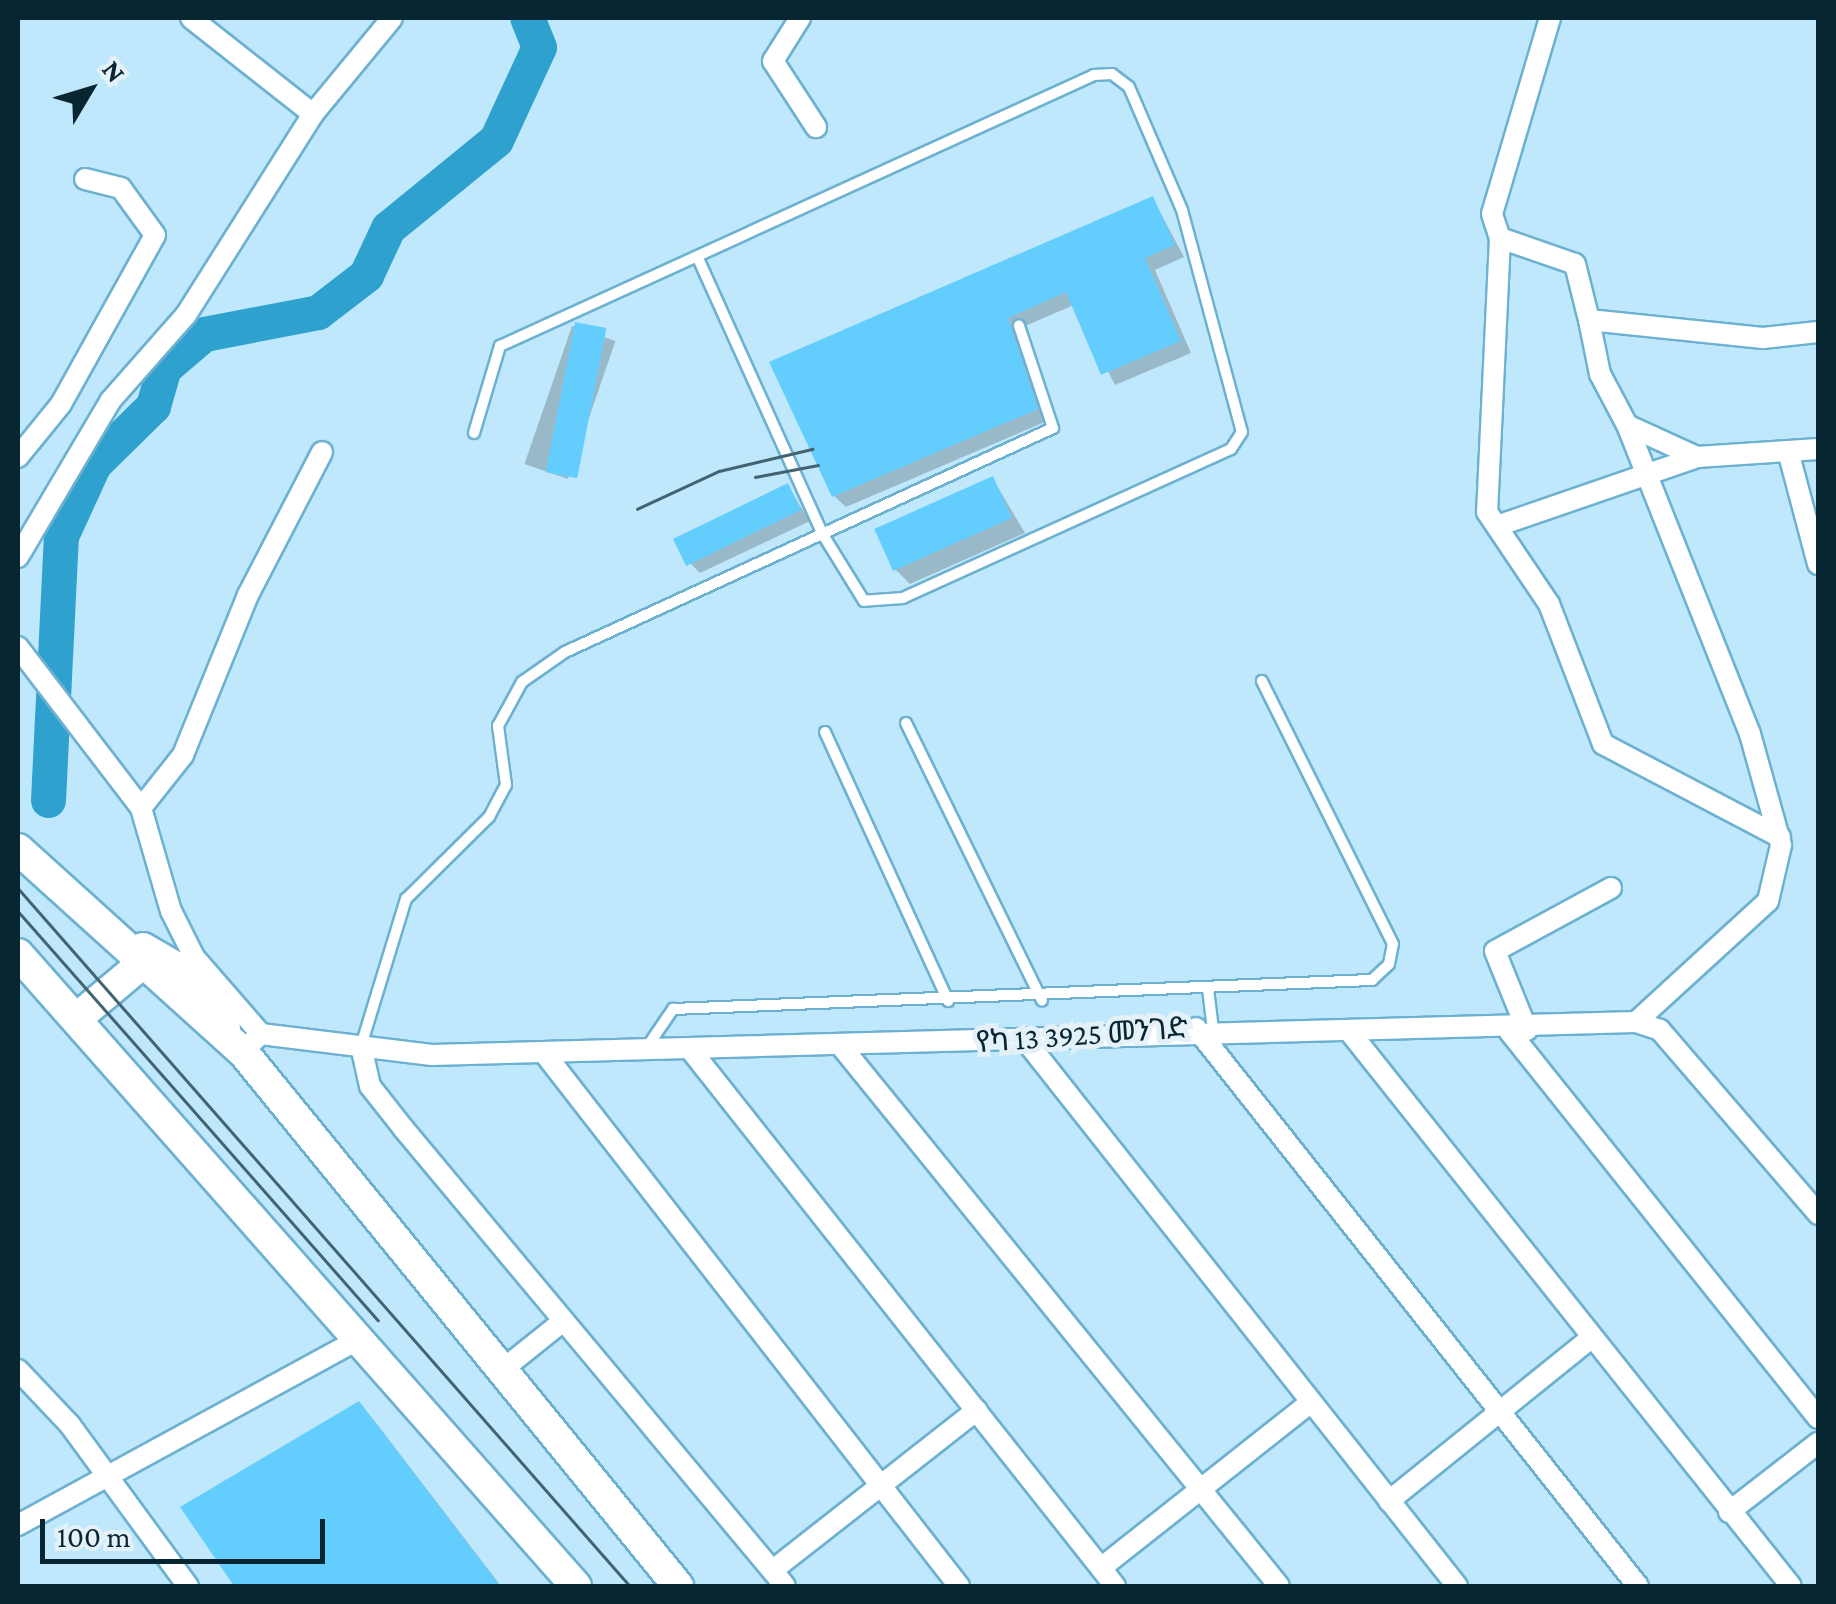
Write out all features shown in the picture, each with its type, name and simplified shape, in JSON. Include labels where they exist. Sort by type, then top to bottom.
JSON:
[{"type":"main road","points":[[18,849],[144,962],[245,1042]]},
{"type":"main road","points":[[122,940],[192,976],[507,1366],[678,1586]]},
{"type":"main road","points":[[18,954],[576,1586]]},
{"type":"main road","points":[[76,1019],[144,962]]},
{"type":"street","points":[[191,18],[313,114]]},
{"type":"street","points":[[18,556],[111,400],[186,315],[313,114],[392,18]]},
{"type":"street","points":[[800,18],[773,61],[816,126]]},
{"type":"street","points":[[1550,18],[1494,196],[1500,238],[1486,498],[1497,526],[1549,604],[1603,744],[1780,837]]},
{"type":"street","points":[[18,458],[62,404],[154,235],[121,188],[85,179]]},
{"type":"street","points":[[1500,238],[1575,264],[1600,374],[1627,425],[1750,734],[1780,837],[1780,876],[1768,901],[1636,1022],[1660,1030],[1818,1214]]},
{"type":"street","points":[[1589,320],[1763,338],[1818,332]]},
{"type":"street","points":[[1627,425],[1697,456]]},
{"type":"street","points":[[1497,526],[1649,480],[1697,456],[1818,449]]},
{"type":"street","points":[[1788,450],[1818,564]]},
{"type":"street","points":[[141,808],[183,756],[248,594],[322,452]]},
{"type":"street","points":[[18,648],[141,808],[194,957],[245,1042]]},
{"type":"street","points":[[1611,888],[1495,952],[1518,1031],[1818,1418]]},
{"type":"street","name":"የካ 13 3925 መንገድ","points":[[245,1042],[545,1054],[1026,1041],[1205,1028],[1518,1031],[1636,1022]]},
{"type":"street","points":[[1205,1028],[1638,1586]]},
{"type":"street","points":[[1349,1030],[1590,1339],[1791,1586]]},
{"type":"street","points":[[1026,1041],[1457,1586]]},
{"type":"street","points":[[361,1046],[370,1086],[562,1322],[779,1578],[977,1410]]},
{"type":"street","points":[[841,1046],[1279,1586]]},
{"type":"street","points":[[690,1049],[1115,1586]]},
{"type":"street","points":[[545,1054],[959,1586]]},
{"type":"street","points":[[507,1366],[562,1322]]},
{"type":"street","points":[[1389,1501],[1590,1339]]},
{"type":"street","points":[[18,1525],[356,1341]]},
{"type":"street","points":[[18,1370],[188,1586]]},
{"type":"street","points":[[1101,1568],[1310,1403]]},
{"type":"street","points":[[1730,1512],[1818,1443]]},
{"type":"lane","points":[[474,434],[500,346],[698,260],[1094,75],[1112,74],[1136,102],[1182,210],[1239,396],[1242,432],[1231,450],[879,604],[849,585],[823,536],[698,260]]},
{"type":"lane","points":[[361,1046],[406,898],[488,817],[506,785],[498,726],[522,682],[565,652],[1053,428],[1019,326]]},
{"type":"lane","points":[[644,1050],[673,1009],[1042,1000],[1372,980],[1389,964],[1393,944],[1262,681]]},
{"type":"lane","points":[[906,723],[1042,1000]]},
{"type":"lane","points":[[824,732],[948,1001]]},
{"type":"lane","points":[[1205,1028],[1208,989]]},
{"type":"building","points":[[1153,196],[1175,245],[1145,258],[1181,341],[1101,375],[1066,292],[1008,318],[1038,409],[832,497],[769,362]]},
{"type":"building","points":[[575,322],[606,328],[577,478],[546,472]]},
{"type":"building","points":[[993,476],[1012,518],[893,571],[874,529]]},
{"type":"building","points":[[788,483],[801,510],[686,566],[673,539]]},
{"type":"building","points":[[359,1401],[500,1586],[234,1586],[180,1507]]},
{"type":"waterway","points":[[48,800],[61,536],[94,464],[153,406],[164,368],[204,334],[318,312],[366,275],[388,228],[496,140],[539,47],[527,18]]},
{"type":"tram line","points":[[637,509],[719,471],[812,449]]},
{"type":"tram line","points":[[755,477],[818,465]]},
{"type":"tram line","points":[[18,888],[630,1586]]},
{"type":"tram line","points":[[18,911],[378,1320]]}]
